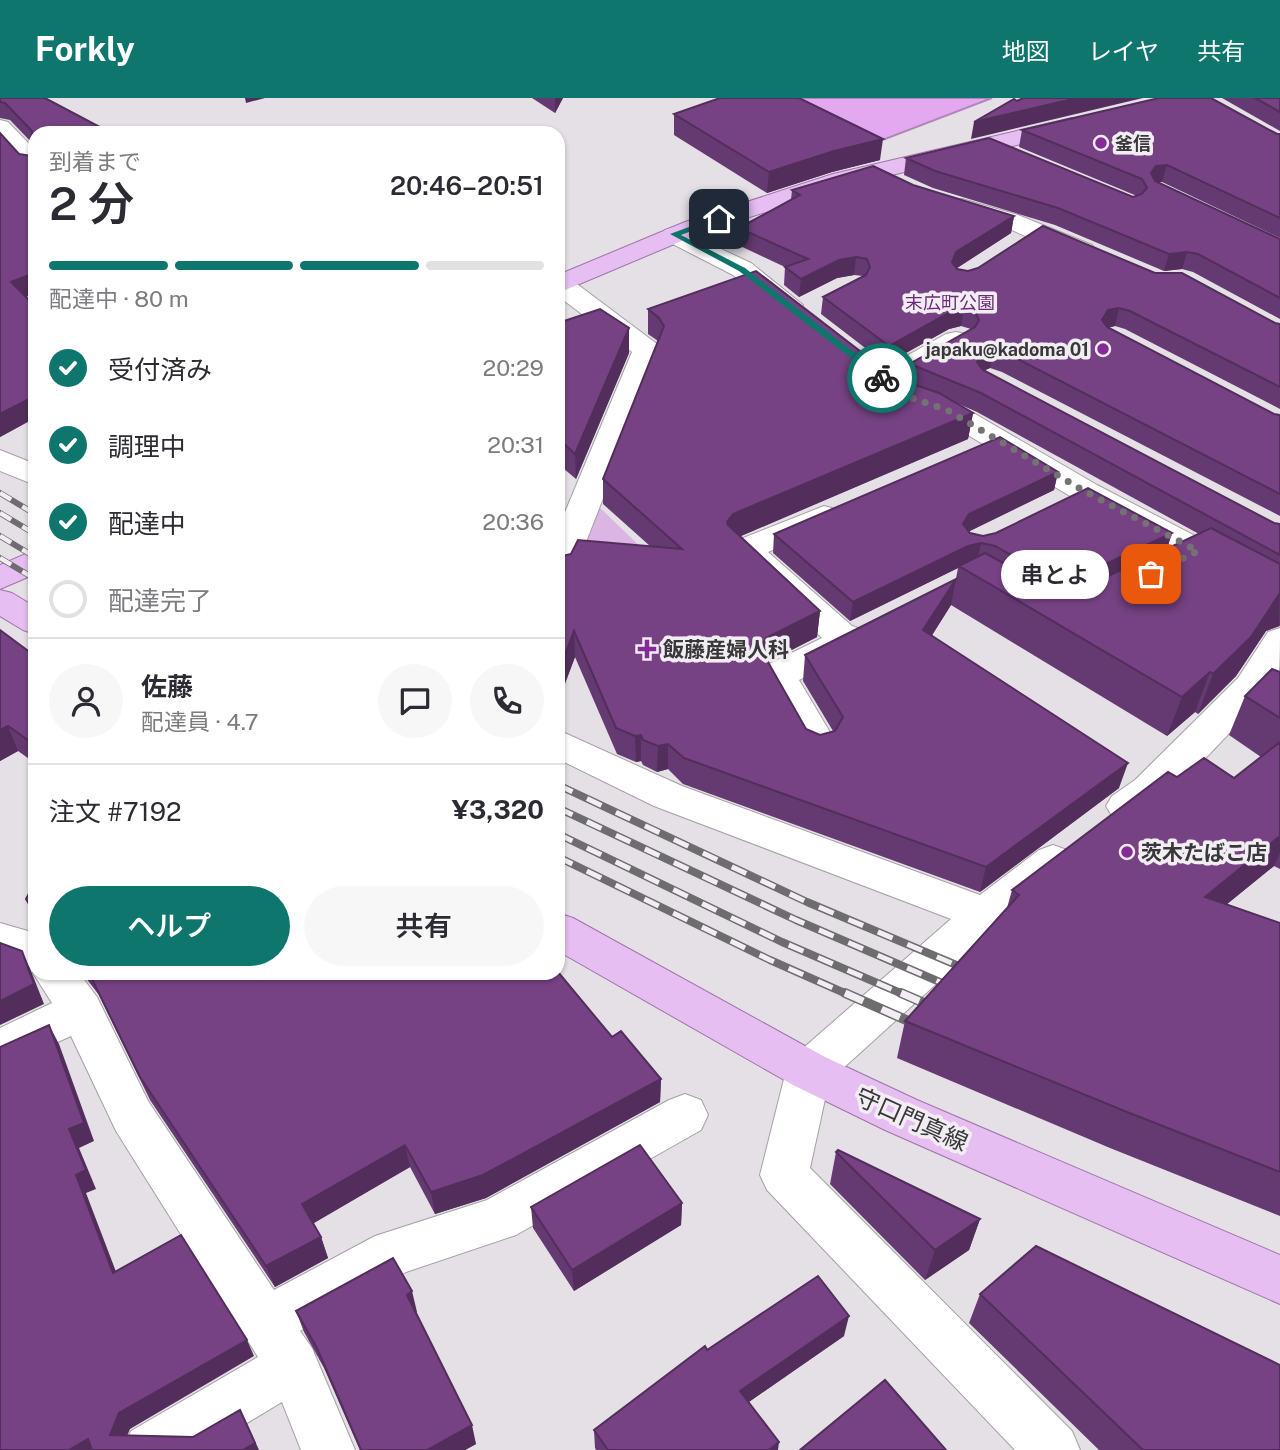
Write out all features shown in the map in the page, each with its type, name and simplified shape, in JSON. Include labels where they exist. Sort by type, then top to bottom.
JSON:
[{"type":"main road","points":[[565,282],[674,234],[842,179],[1091,121]]},
{"type":"main road","points":[[0,579],[28,565]]},
{"type":"main road","points":[[0,601],[28,618]]},
{"type":"main road","name":"守口門真線","points":[[565,934],[809,1071],[901,1115],[1280,1280]]},
{"type":"street","points":[[5,141],[28,159]]},
{"type":"street","points":[[990,145],[1029,162]]},
{"type":"street","points":[[876,172],[923,194],[1009,220],[1025,238],[1110,262]]},
{"type":"street","points":[[674,234],[742,269],[809,311]]},
{"type":"street","points":[[565,289],[647,350],[565,553]]},
{"type":"street","points":[[960,338],[873,372],[903,395],[947,410],[1084,490],[1280,594]]},
{"type":"street","points":[[962,455],[998,439]]},
{"type":"street","points":[[0,459],[28,473]]},
{"type":"street","points":[[1049,508],[1084,490]]},
{"type":"street","points":[[847,641],[745,549],[857,503]]},
{"type":"street","points":[[1163,568],[1198,551]]},
{"type":"street","points":[[818,744],[778,676],[883,623]]},
{"type":"street","points":[[1053,1450],[784,1175],[809,1071],[985,914],[1149,790],[1266,694],[1280,640]]},
{"type":"street","points":[[565,746],[668,796],[985,914]]},
{"type":"street","points":[[0,940],[28,948]]},
{"type":"street","points":[[60,980],[81,1010],[132,1116],[293,1366],[328,1450]]},
{"type":"street","points":[[0,1049],[81,1010]]},
{"type":"street","points":[[264,1323],[393,1253],[499,1219],[685,1115]]},
{"type":"street","points":[[150,1450],[293,1366]]},
{"type":"shaded area","points":[[796,98],[992,98],[880,141]]},
{"type":"shaded area","points":[[597,505],[675,580],[582,540]]},
{"type":"building","points":[[0,98],[45,98],[98,126],[28,127],[5,103],[0,102]]},
{"type":"building","points":[[720,98],[799,98],[883,139],[769,172],[674,114]]},
{"type":"building","points":[[1023,98],[1077,98],[974,122],[1014,99],[1017,101]]},
{"type":"building","points":[[1159,98],[1211,98],[1280,134],[1280,218],[1167,165],[1156,166],[1151,173],[1155,181],[1280,239],[1280,298],[1198,254],[1169,254],[1058,208],[935,171],[906,158],[989,138],[1133,197],[1142,194],[1147,188],[1142,179],[1022,130]]},
{"type":"building","points":[[1255,98],[1280,98],[1280,112]]},
{"type":"building","points":[[0,133],[19,154],[28,155],[28,276],[11,282],[28,299],[28,401],[0,414]]},
{"type":"building","points":[[873,166],[913,185],[1014,216],[956,252],[952,262],[957,269],[968,271],[978,268],[1043,226],[1155,273],[1182,273],[1280,324],[1280,387],[1130,311],[1119,308],[1108,310],[1102,320],[1107,327],[1280,415],[1280,494],[1006,353],[994,350],[982,354],[977,362],[983,370],[1280,524],[1280,555],[981,393],[911,363],[975,327],[979,320],[975,312],[964,308],[952,311],[889,346],[823,297],[866,275],[870,267],[867,259],[856,257],[839,260],[801,279],[785,267],[808,259],[739,228],[800,195],[792,190]]},
{"type":"building","points":[[756,271],[895,378],[939,393],[973,413],[733,514],[727,522],[820,611],[766,638],[760,648],[806,729],[820,735],[835,731],[843,717],[805,655],[956,579],[923,630],[1128,763],[986,867],[684,758],[668,744],[658,746],[643,740],[641,735],[635,736],[616,728],[574,631],[565,654],[565,555],[571,554],[578,540],[682,549],[603,479],[664,326],[648,309]]},
{"type":"building","points":[[600,309],[629,328],[575,454],[565,445],[565,321]]},
{"type":"building","points":[[1000,437],[1058,472],[969,514],[963,524],[970,533],[983,536],[996,533],[1088,488],[1172,533],[1063,584],[995,546],[981,543],[968,546],[853,602],[774,534]]},
{"type":"building","points":[[1211,528],[1280,564],[1280,593],[1251,637],[1213,674],[1210,672],[1182,697],[959,566],[985,553],[1054,591],[1068,595]]},
{"type":"building","points":[[0,630],[28,651],[28,740],[8,726],[0,730]]},
{"type":"building","points":[[1272,669],[1280,672],[1280,718],[1245,696]]},
{"type":"building","points":[[1280,742],[1280,836],[1205,897],[1280,923],[1280,1172],[905,1021],[1019,895],[1012,890],[1168,772],[1177,777],[1204,758],[1234,778]]},
{"type":"building","points":[[0,943],[22,951],[28,968],[28,980],[33,980],[34,984],[0,1001]]},
{"type":"building","points":[[92,980],[565,980],[612,1037],[621,1031],[661,1079],[483,1175],[431,1192],[405,1145],[302,1204],[321,1237],[266,1266],[140,1077]]},
{"type":"building","points":[[49,1025],[84,1123],[69,1129],[86,1170],[76,1175],[113,1273],[181,1235],[247,1340],[119,1413],[110,1435],[193,1437],[240,1410],[255,1443],[243,1450],[92,1450],[88,1439],[69,1450],[0,1450],[0,1047]]},
{"type":"building","points":[[640,1145],[682,1203],[572,1270],[531,1207]]},
{"type":"building","points":[[838,1150],[980,1219],[935,1250],[836,1152]]},
{"type":"building","points":[[1036,1246],[1280,1365],[1280,1450],[1143,1450],[980,1294]]},
{"type":"building","points":[[393,1258],[412,1291],[407,1295],[472,1425],[427,1450],[361,1450],[317,1348],[296,1311]]},
{"type":"building","points":[[818,1276],[849,1316],[740,1391],[779,1442],[769,1450],[608,1450],[594,1430],[705,1346],[707,1350]]},
{"type":"building","points":[[885,1380],[946,1450],[800,1450]]},
{"type":"railway","points":[[0,493],[28,510]]},
{"type":"railway","points":[[0,513],[28,530]]},
{"type":"railway","points":[[0,536],[28,553]]},
{"type":"railway","points":[[0,558],[28,575]]},
{"type":"railway","points":[[565,788],[807,902],[973,972]]},
{"type":"railway","points":[[565,811],[796,920],[956,989]]},
{"type":"railway","points":[[565,837],[782,942],[905,995]]},
{"type":"railway","points":[[565,860],[770,960],[849,995]]},
{"type":"railway","points":[[845,993],[922,1027]]},
{"type":"railway","points":[[901,993],[938,1009]]},
{"type":"way so far","points":[[882,378],[903,395],[947,410],[1086,492],[1198,551],[1151,574]]},
{"type":"place","name":"釜信","points":[[1101,143]]},
{"type":"place","name":"japaku@kadoma 01","points":[[1103,349]]},
{"type":"place","name":"串とよ","points":[[1151,574]]},
{"type":"place","name":"飯藤産婦人科","points":[[647,649]]},
{"type":"place","name":"茨木たばこ店","points":[[1127,852]]},
{"type":"route","points":[[719,219],[674,234],[742,269],[882,378]]},
{"type":"park label","name":"末広町公園","points":[[950,302]]}]
